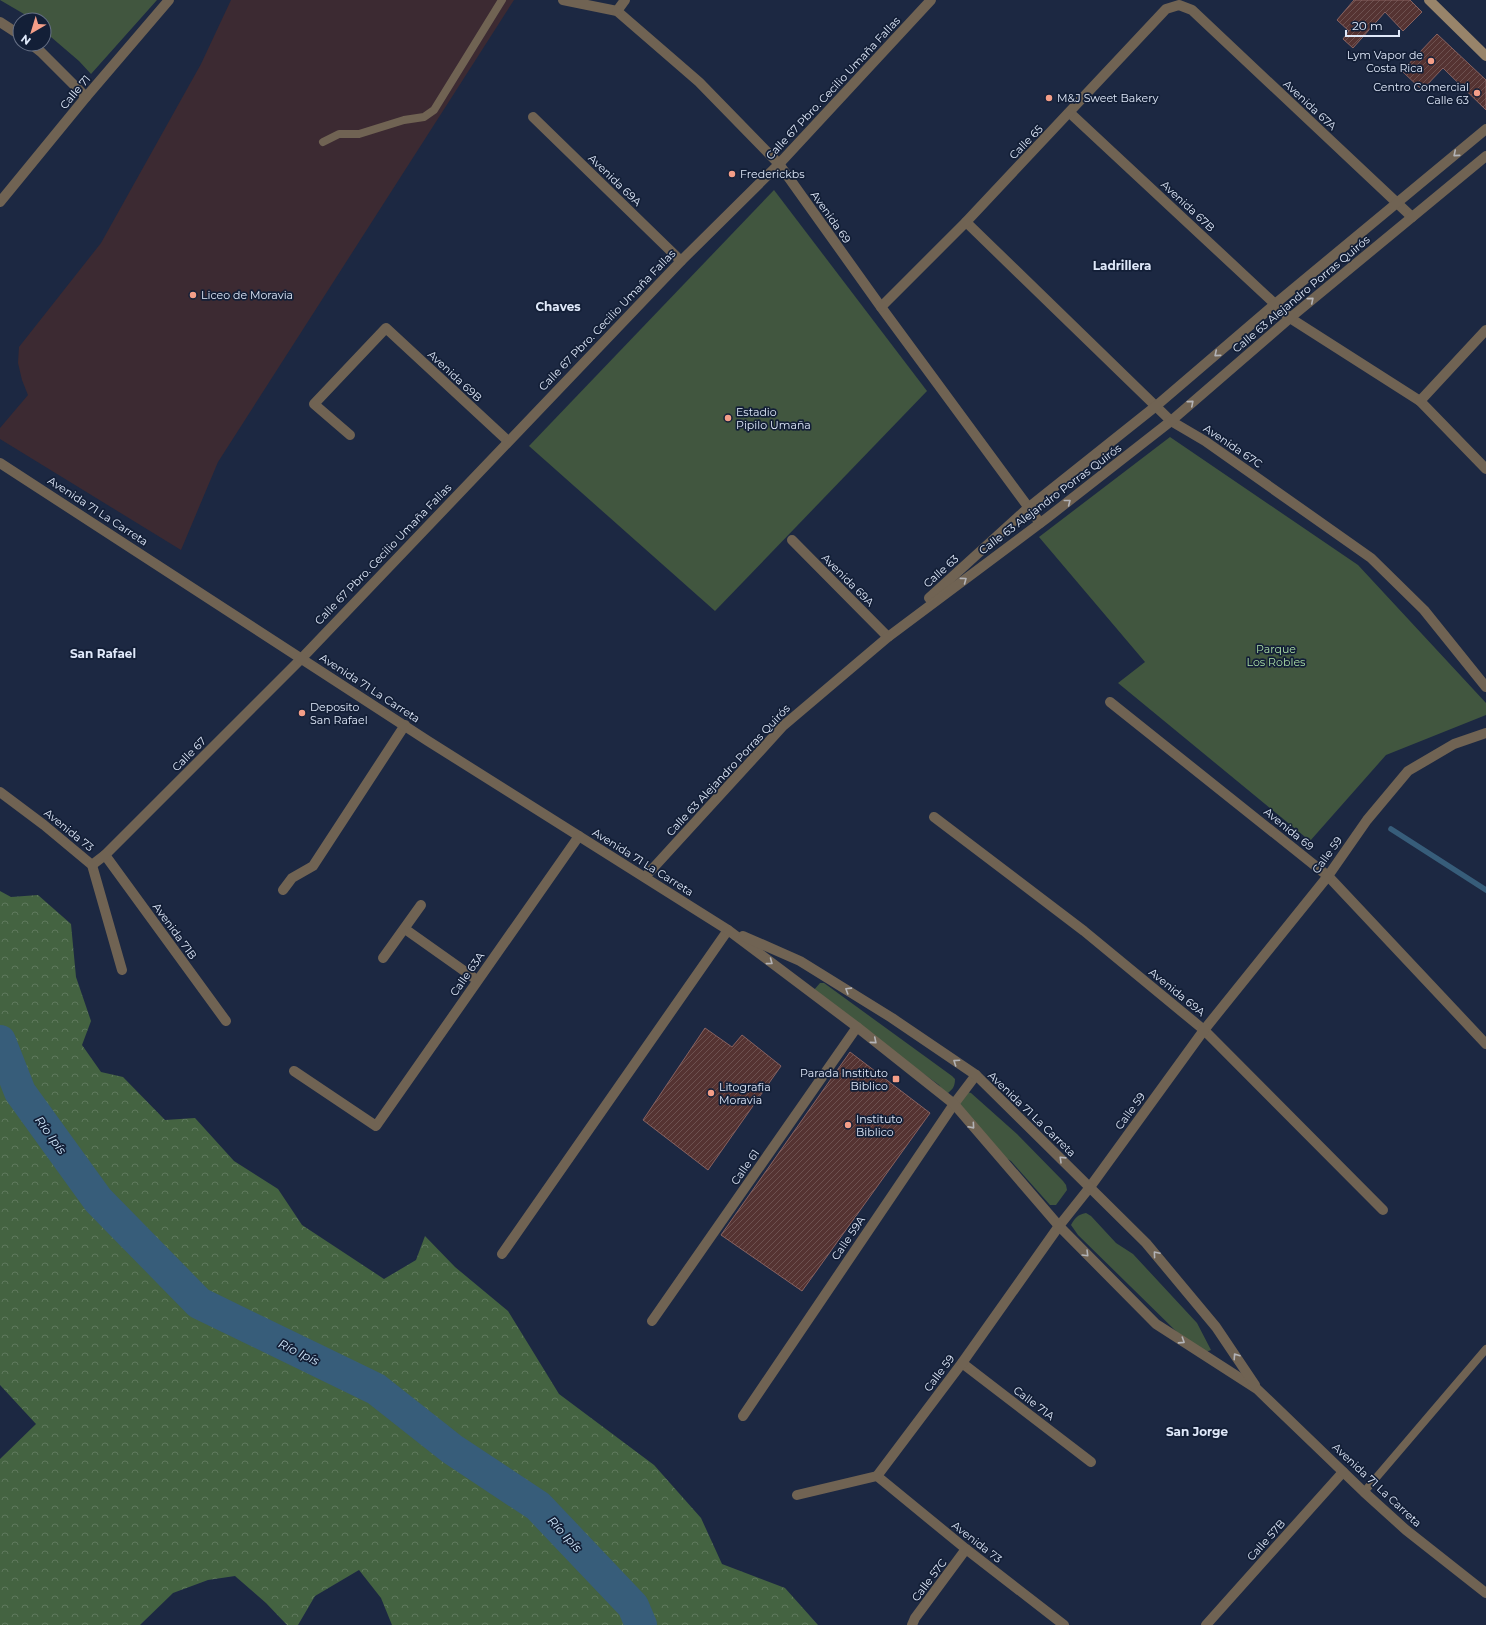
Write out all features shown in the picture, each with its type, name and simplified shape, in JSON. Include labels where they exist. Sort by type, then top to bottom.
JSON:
[{"type":"main road","points":[[1429,0],[1486,56]]},
{"type":"street","name":"Calle 71","points":[[0,202],[86,97],[169,0]]},
{"type":"street","name":"Avenida 69","points":[[563,0],[617,11],[699,82],[779,164],[881,307],[1040,523]]},
{"type":"street","points":[[617,11],[625,0]]},
{"type":"street","name":"Calle 67 Pbro. Cecilio Umaña Fallas","points":[[302,658],[681,261],[779,164],[931,0]]},
{"type":"street","name":"Calle 65","points":[[881,307],[966,222],[1070,113],[1166,9],[1179,5],[1192,10]]},
{"type":"street","name":"Avenida 67A","points":[[1192,10],[1412,217]]},
{"type":"street","points":[[0,22],[12,30]]},
{"type":"street","points":[[42,52],[86,97]]},
{"type":"street","name":"Avenida 67B","points":[[1070,113],[1290,318],[1420,401],[1486,469]]},
{"type":"street","name":"Avenida 69A","points":[[533,117],[681,261]]},
{"type":"street","name":"Calle 63 Alejandro Porras Quirós","points":[[1028,508],[1156,406],[1397,202],[1486,129]]},
{"type":"street","name":"Calle 63 Alejandro Porras Quirós","points":[[645,877],[783,726],[888,637],[1040,523],[1170,421],[1290,318],[1486,156]]},
{"type":"street","name":"Avenida 67C","points":[[966,222],[1170,421],[1211,445],[1371,558],[1424,610],[1486,687]]},
{"type":"street","name":"Avenida 69B","points":[[350,435],[314,404],[386,328],[508,441]]},
{"type":"street","points":[[1420,401],[1486,330]]},
{"type":"street","name":"Avenida 71 La Carreta","points":[[0,463],[405,725],[728,930],[857,1027],[954,1104],[1059,1226],[1156,1324],[1257,1389],[1364,1492],[1406,1530],[1486,1593]]},
{"type":"street","name":"Calle 63","points":[[888,637],[1028,508]]},
{"type":"street","name":"Avenida 69A","points":[[792,540],[888,637]]},
{"type":"street","name":"Calle 67","points":[[92,865],[105,855],[302,658]]},
{"type":"street","name":"Avenida 69","points":[[1110,702],[1328,876],[1486,1044]]},
{"type":"street","points":[[283,890],[296,875],[312,866],[405,725]]},
{"type":"street","name":"Calle 59","points":[[877,1476],[962,1363],[1059,1226],[1090,1187],[1204,1030],[1328,876],[1367,820],[1408,771],[1454,744],[1486,733]]},
{"type":"street","name":"Avenida 73","points":[[0,792],[44,825],[92,865],[122,970]]},
{"type":"street","name":"Avenida 69A","points":[[934,817],[1084,931],[1204,1030],[1383,1210]]},
{"type":"street","name":"Calle 63A","points":[[294,1071],[376,1126],[579,836]]},
{"type":"street","name":"Avenida 71B","points":[[105,855],[226,1021]]},
{"type":"street","points":[[383,958],[421,905]]},
{"type":"street","points":[[404,929],[477,980]]},
{"type":"street","points":[[502,1254],[728,930]]},
{"type":"street","name":"Avenida 71 La Carreta","points":[[728,930],[800,960],[892,1018],[976,1075],[1146,1243],[1216,1327],[1257,1389]]},
{"type":"street","name":"Calle 61","points":[[652,1321],[857,1027]]},
{"type":"street","name":"Calle 59A","points":[[742,1416],[954,1104],[976,1075]]},
{"type":"street","name":"Calle 71A","points":[[962,1363],[1091,1462]]},
{"type":"street","name":"Calle 57B","points":[[1206,1625],[1343,1472]]},
{"type":"street","points":[[797,1495],[877,1476]]},
{"type":"street","name":"Avenida 73","points":[[877,1476],[966,1549],[1064,1625]]},
{"type":"street","name":"Calle 57C","points":[[912,1625],[915,1618],[966,1549]]},
{"type":"lane","points":[[323,142],[339,134],[359,134],[404,120],[424,117],[434,110],[502,0]]},
{"type":"lane","points":[[1364,1492],[1486,1349]]},
{"type":"shaded area","name":"Liceo de Moravia","points":[[231,0],[514,0],[218,462],[181,550],[0,439],[0,428],[28,395],[22,380],[18,363],[19,347],[101,243],[201,64]]},
{"type":"green space","points":[[0,0],[157,0],[91,74],[79,61],[52,38],[52,12],[21,12]]},
{"type":"green space","name":"Estadio Pipilo Umaña","points":[[774,190],[927,391],[715,611],[529,446]]},
{"type":"green space","name":"Parque Los Robles","points":[[1170,437],[1358,565],[1486,703],[1486,715],[1386,755],[1310,841],[1118,683],[1145,662],[1039,537]]},
{"type":"green space","points":[[0,891],[11,897],[38,895],[71,924],[76,977],[91,1021],[82,1045],[101,1072],[123,1077],[165,1120],[195,1118],[234,1161],[278,1189],[302,1225],[384,1279],[416,1260],[425,1236],[455,1267],[508,1311],[559,1394],[654,1465],[701,1518],[722,1564],[785,1588],[818,1625],[392,1625],[381,1598],[359,1570],[315,1596],[298,1625],[287,1625],[266,1603],[235,1576],[208,1580],[173,1593],[140,1625],[0,1625],[0,1459],[36,1424],[0,1385]]},
{"type":"green space","points":[[820,983],[824,983],[952,1076],[955,1079],[955,1084],[952,1089],[948,1093],[943,1091],[939,1085],[819,998],[814,990]]},
{"type":"green space","points":[[967,1092],[971,1093],[1017,1134],[1063,1181],[1067,1190],[1056,1205],[1050,1205],[1011,1161],[995,1152],[958,1103]]},
{"type":"green space","points":[[1086,1213],[1091,1216],[1116,1243],[1133,1254],[1197,1323],[1211,1350],[1206,1352],[1182,1337],[1078,1235],[1071,1225],[1077,1217]]},
{"type":"building","points":[[1354,0],[1410,0],[1422,12],[1403,31],[1385,12],[1353,48],[1343,39],[1349,31],[1337,20]]},
{"type":"building","points":[[1437,34],[1486,80],[1486,110],[1443,68],[1422,90],[1402,71]]},
{"type":"building","name":"Litografia Moravia","points":[[705,1028],[732,1047],[742,1035],[781,1066],[708,1170],[643,1120]]},
{"type":"building","name":"Instituto Biblico","points":[[850,1052],[930,1113],[802,1291],[721,1235]]},
{"type":"waterway","points":[[1391,829],[1486,890]]},
{"type":"waterway","name":"Río Ipís","points":[[0,1041],[20,1092],[98,1200],[199,1303],[376,1389],[452,1449],[538,1506],[633,1606],[641,1625]]},
{"type":"place","name":"Lym Vapor de Costa Rica","points":[[1431,61]]},
{"type":"place","name":"Centro Comercial Calle 63","points":[[1477,93]]},
{"type":"place","name":"M&J Sweet Bakery","points":[[1049,98]]},
{"type":"place","name":"Frederickbs","points":[[732,174]]},
{"type":"place","name":"Liceo de Moravia","points":[[193,295]]},
{"type":"place","name":"Estadio Pipilo Umaña","points":[[728,418]]},
{"type":"place","name":"Deposito San Rafael","points":[[302,713]]},
{"type":"place","name":"Parada Instituto Biblico","points":[[896,1079]]},
{"type":"place","name":"Litografia Moravia","points":[[711,1093]]},
{"type":"place","name":"Instituto Biblico","points":[[848,1125]]},
{"type":"district","name":"Ladrillera","points":[[1122,265]]},
{"type":"district","name":"Chaves","points":[[558,306]]},
{"type":"district","name":"San Rafael","points":[[103,653]]},
{"type":"district","name":"San Jorge","points":[[1197,1431]]}]
